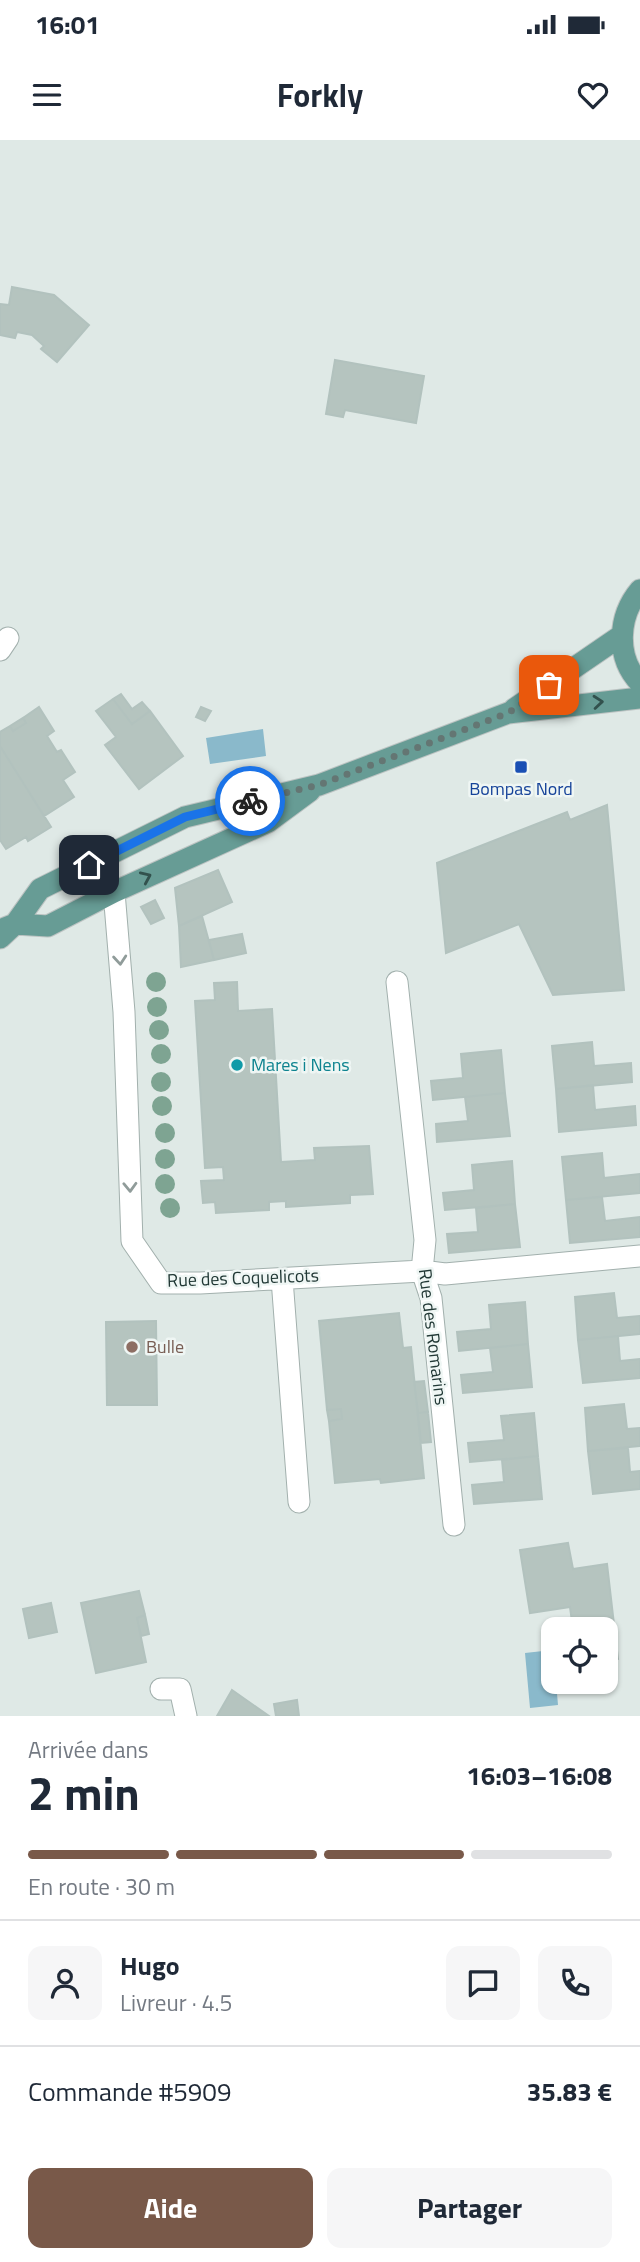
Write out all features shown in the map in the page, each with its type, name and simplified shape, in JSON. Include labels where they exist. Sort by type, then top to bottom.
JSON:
[{"type":"main road","points":[[640,590],[626,612],[622,635],[625,659],[640,683]]},
{"type":"main road","points":[[5,931],[40,889],[185,817],[319,785],[508,713],[622,635]]},
{"type":"main road","points":[[508,713],[640,698]]},
{"type":"main road","points":[[5,931],[48,926],[114,892],[268,822],[319,785]]},
{"type":"street","name":"Rue des Coquelicots","points":[[114,892],[124,1012],[132,1241],[161,1283],[422,1270],[445,1274],[640,1256]]},
{"type":"street","name":"Rue des Romarins","points":[[397,982],[425,1240],[422,1270],[431,1298],[454,1525]]},
{"type":"street","points":[[282,1279],[299,1502]]},
{"type":"street","points":[[161,1689],[180,1689],[186,1716]]},
{"type":"water","points":[[263,729],[266,756],[210,764],[206,738]]},
{"type":"water","points":[[541,1651],[541,1694],[557,1694],[558,1705],[530,1708],[525,1653]]},
{"type":"building","points":[[12,287],[54,295],[89,325],[57,362],[41,349],[44,346],[32,335],[17,332],[15,338],[0,335],[0,304],[9,305]]},
{"type":"building","points":[[335,360],[424,376],[416,423],[345,410],[343,417],[326,414]]},
{"type":"building","points":[[121,694],[132,709],[142,702],[150,711],[132,724],[113,699]]},
{"type":"building","points":[[113,699],[132,724],[150,711],[183,756],[139,789],[105,745],[116,737],[96,711]]},
{"type":"building","points":[[39,707],[54,731],[47,736],[57,752],[61,750],[75,772],[63,780],[74,797],[44,816],[0,746],[0,732],[10,726],[13,731],[26,723],[23,718]]},
{"type":"building","points":[[201,707],[211,711],[205,721],[196,717]]},
{"type":"building","points":[[23,718],[26,723],[13,731],[10,726]]},
{"type":"building","points":[[0,746],[51,827],[28,841],[26,837],[6,849],[0,840]]},
{"type":"building","points":[[607,805],[624,990],[553,995],[519,924],[446,953],[437,863],[567,812],[570,820]]},
{"type":"building","points":[[218,870],[232,902],[179,926],[175,888]]},
{"type":"building","points":[[155,900],[164,918],[151,924],[141,907]]},
{"type":"building","points":[[202,916],[214,960],[181,967],[179,926]]},
{"type":"building","points":[[242,934],[246,953],[214,960],[209,940]]},
{"type":"building","name":"Mares i Nens","points":[[237,982],[238,1011],[272,1009],[281,1162],[315,1160],[314,1148],[369,1146],[373,1194],[350,1195],[350,1203],[286,1207],[286,1201],[269,1202],[269,1210],[216,1213],[215,1202],[203,1203],[201,1181],[224,1180],[223,1167],[205,1168],[195,1001],[215,1000],[214,983]]},
{"type":"building","points":[[592,1042],[594,1066],[631,1063],[632,1082],[556,1089],[552,1046]]},
{"type":"building","points":[[501,1050],[505,1093],[433,1100],[431,1081],[463,1078],[461,1054]]},
{"type":"building","points":[[593,1085],[595,1110],[635,1106],[636,1125],[559,1132],[556,1089]]},
{"type":"building","points":[[505,1093],[510,1136],[437,1142],[436,1124],[468,1121],[465,1097]]},
{"type":"building","points":[[602,1153],[604,1178],[640,1174],[640,1193],[566,1200],[562,1157]]},
{"type":"building","points":[[512,1161],[515,1204],[445,1210],[443,1193],[474,1190],[472,1165]]},
{"type":"building","points":[[602,1197],[605,1221],[640,1217],[640,1237],[570,1243],[566,1200]]},
{"type":"building","points":[[515,1204],[520,1247],[449,1253],[447,1234],[478,1232],[476,1208]]},
{"type":"building","points":[[614,1293],[617,1318],[640,1316],[640,1334],[578,1340],[575,1297]]},
{"type":"building","points":[[525,1302],[528,1344],[459,1351],[457,1332],[491,1329],[489,1305]]},
{"type":"building","points":[[399,1313],[403,1348],[411,1347],[424,1478],[381,1483],[380,1479],[335,1483],[329,1421],[342,1419],[341,1409],[327,1410],[319,1321]]},
{"type":"building","points":[[156,1321],[157,1405],[107,1405],[106,1322]]},
{"type":"building","points":[[618,1336],[620,1361],[640,1359],[640,1378],[583,1383],[578,1340]]},
{"type":"building","points":[[528,1344],[532,1387],[463,1393],[461,1375],[493,1372],[490,1348]]},
{"type":"building","points":[[424,1381],[428,1412],[418,1413],[414,1382]]},
{"type":"building","points":[[624,1404],[627,1429],[640,1428],[640,1446],[588,1451],[585,1408]]},
{"type":"building","points":[[341,1409],[342,1419],[329,1421],[327,1410]]},
{"type":"building","points":[[428,1412],[431,1442],[421,1443],[418,1413]]},
{"type":"building","points":[[534,1413],[538,1456],[470,1462],[468,1443],[504,1440],[501,1416]]},
{"type":"building","points":[[628,1448],[630,1472],[640,1471],[640,1489],[593,1494],[588,1451]]},
{"type":"building","points":[[538,1456],[542,1499],[474,1504],[472,1485],[504,1482],[502,1460]]},
{"type":"building","points":[[568,1543],[573,1569],[607,1564],[613,1617],[571,1617],[570,1607],[530,1613],[520,1550]]},
{"type":"building","points":[[139,1591],[145,1615],[137,1618],[146,1662],[96,1673],[81,1603]]},
{"type":"building","points":[[51,1603],[57,1632],[29,1638],[23,1609]]},
{"type":"building","points":[[145,1615],[149,1634],[141,1636],[137,1618]]},
{"type":"building","points":[[232,1690],[269,1716],[217,1716]]},
{"type":"building","points":[[297,1700],[299,1716],[276,1716],[274,1704]]},
{"type":"way so far","points":[[250,801],[319,785],[508,713],[549,685]]},
{"type":"place","name":"Bompas Nord","points":[[521,767]]},
{"type":"place","name":"Mares i Nens","points":[[237,1065]]},
{"type":"place","name":"Bulle","points":[[132,1347]]},
{"type":"route","points":[[89,865],[185,817],[250,801]]}]
